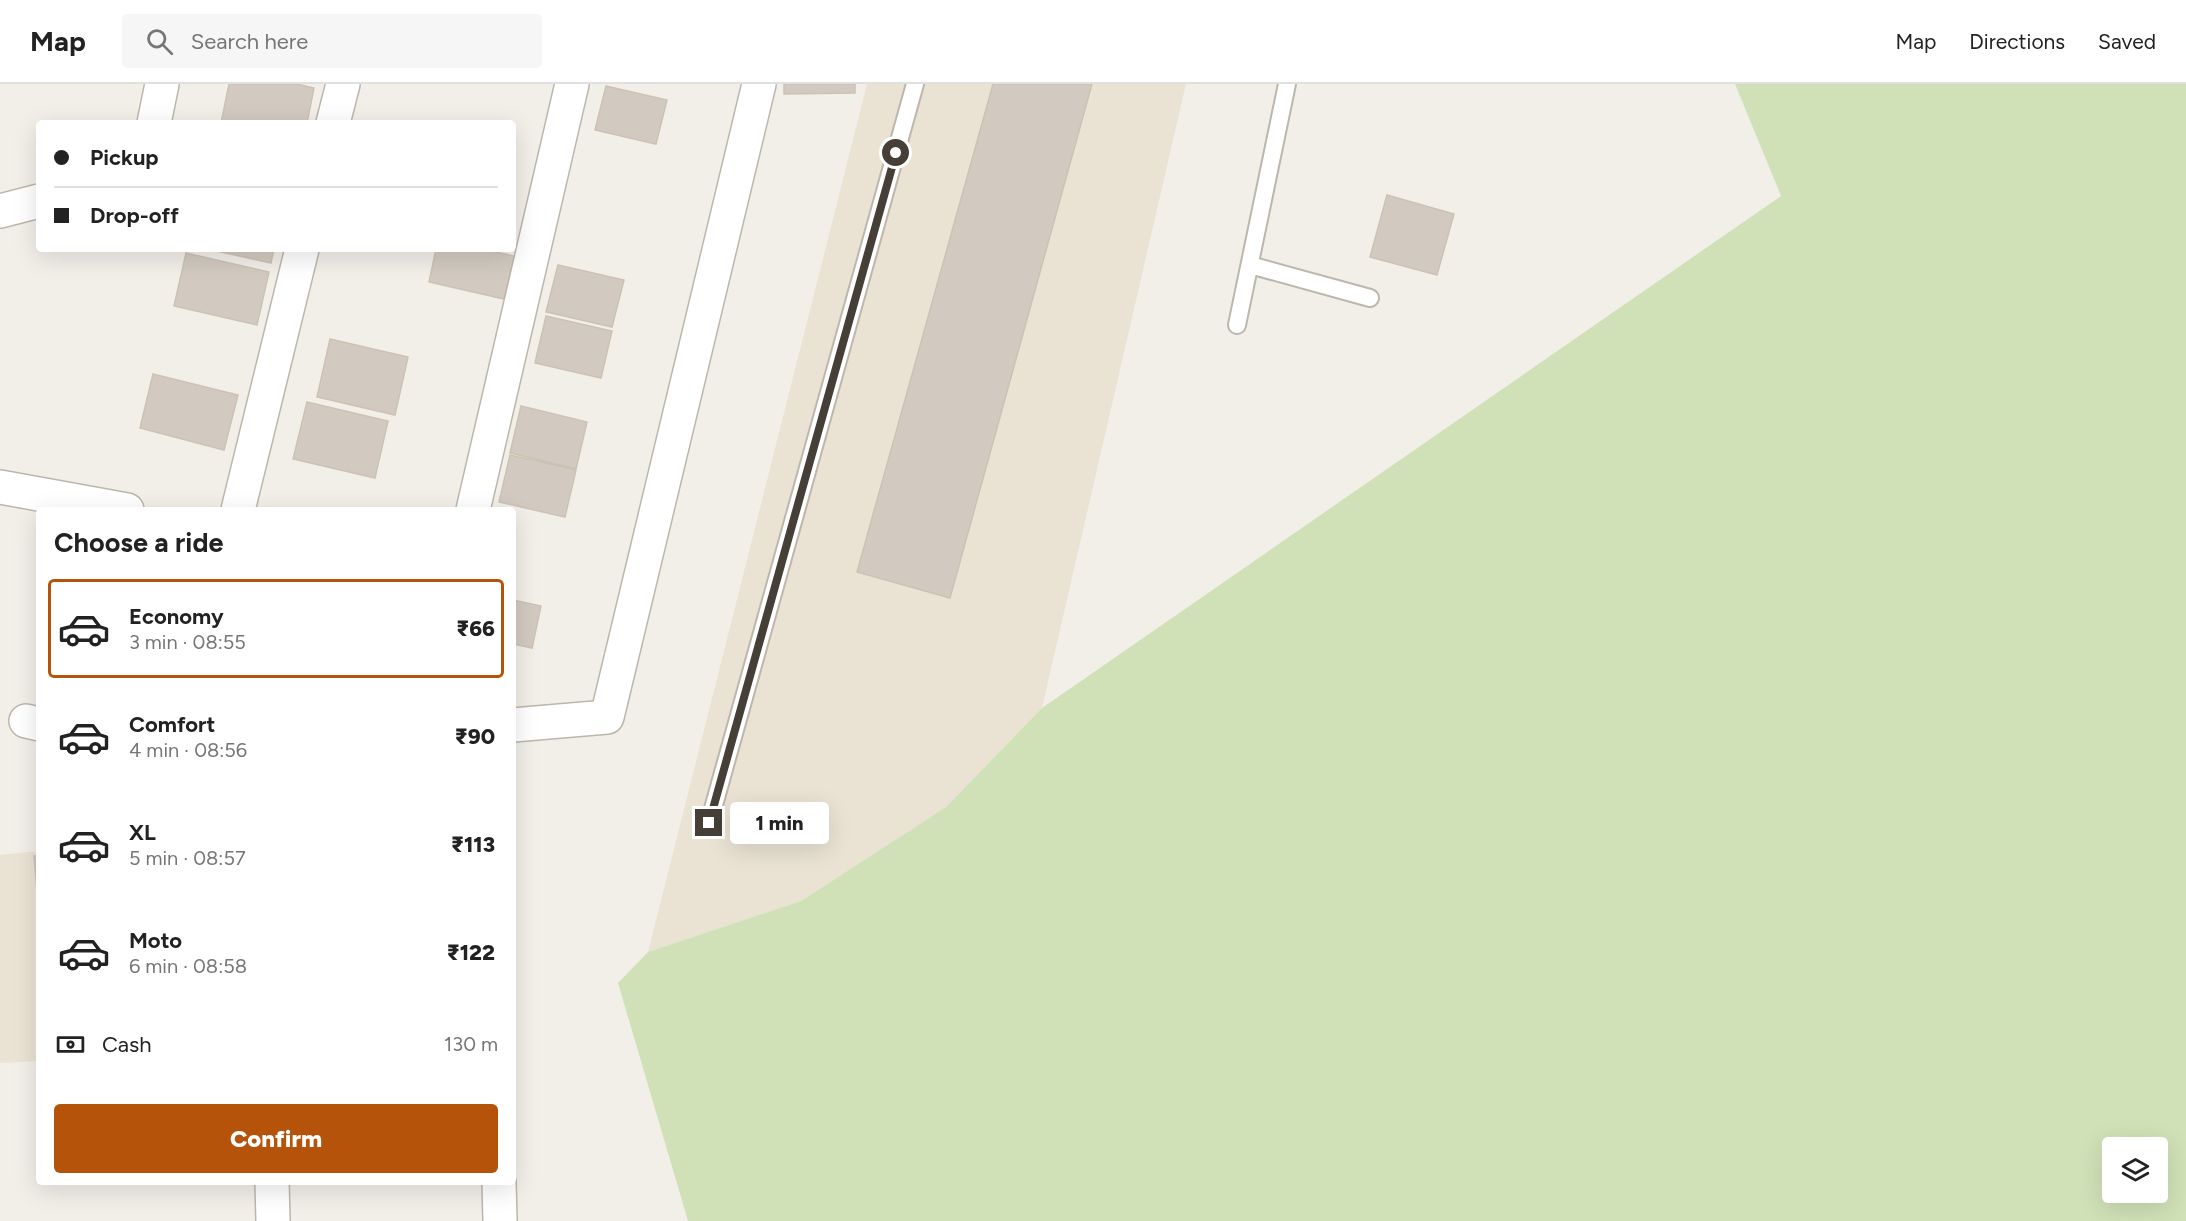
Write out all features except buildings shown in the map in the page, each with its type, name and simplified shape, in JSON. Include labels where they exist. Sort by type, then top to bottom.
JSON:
[{"type":"street","points":[[155,120],[162,84]]},
{"type":"street","points":[[334,120],[343,84]]},
{"type":"street","points":[[474,507],[572,84]]},
{"type":"street","points":[[516,725],[607,717],[759,84]]},
{"type":"street","points":[[0,211],[36,202]]},
{"type":"street","points":[[239,507],[301,252]]},
{"type":"street","points":[[0,487],[110,507]]},
{"type":"street","points":[[272,1185],[273,1221]]},
{"type":"street","points":[[499,1185],[500,1221]]},
{"type":"lane","points":[[709,823],[915,84]]},
{"type":"lane","points":[[1238,325],[1287,84]]},
{"type":"lane","points":[[1250,265],[1370,298]]},
{"type":"shaded area","points":[[867,84],[1186,84],[1042,708],[946,807],[801,901],[648,952]]},
{"type":"shaded area","points":[[36,851],[36,1061],[0,1063],[0,855]]},
{"type":"green space","points":[[1735,84],[2186,84],[2186,1221],[688,1221],[618,983],[648,952],[801,901],[946,807],[1042,708],[1781,196]]},
{"type":"route","points":[[709,823],[896,153]]}]
